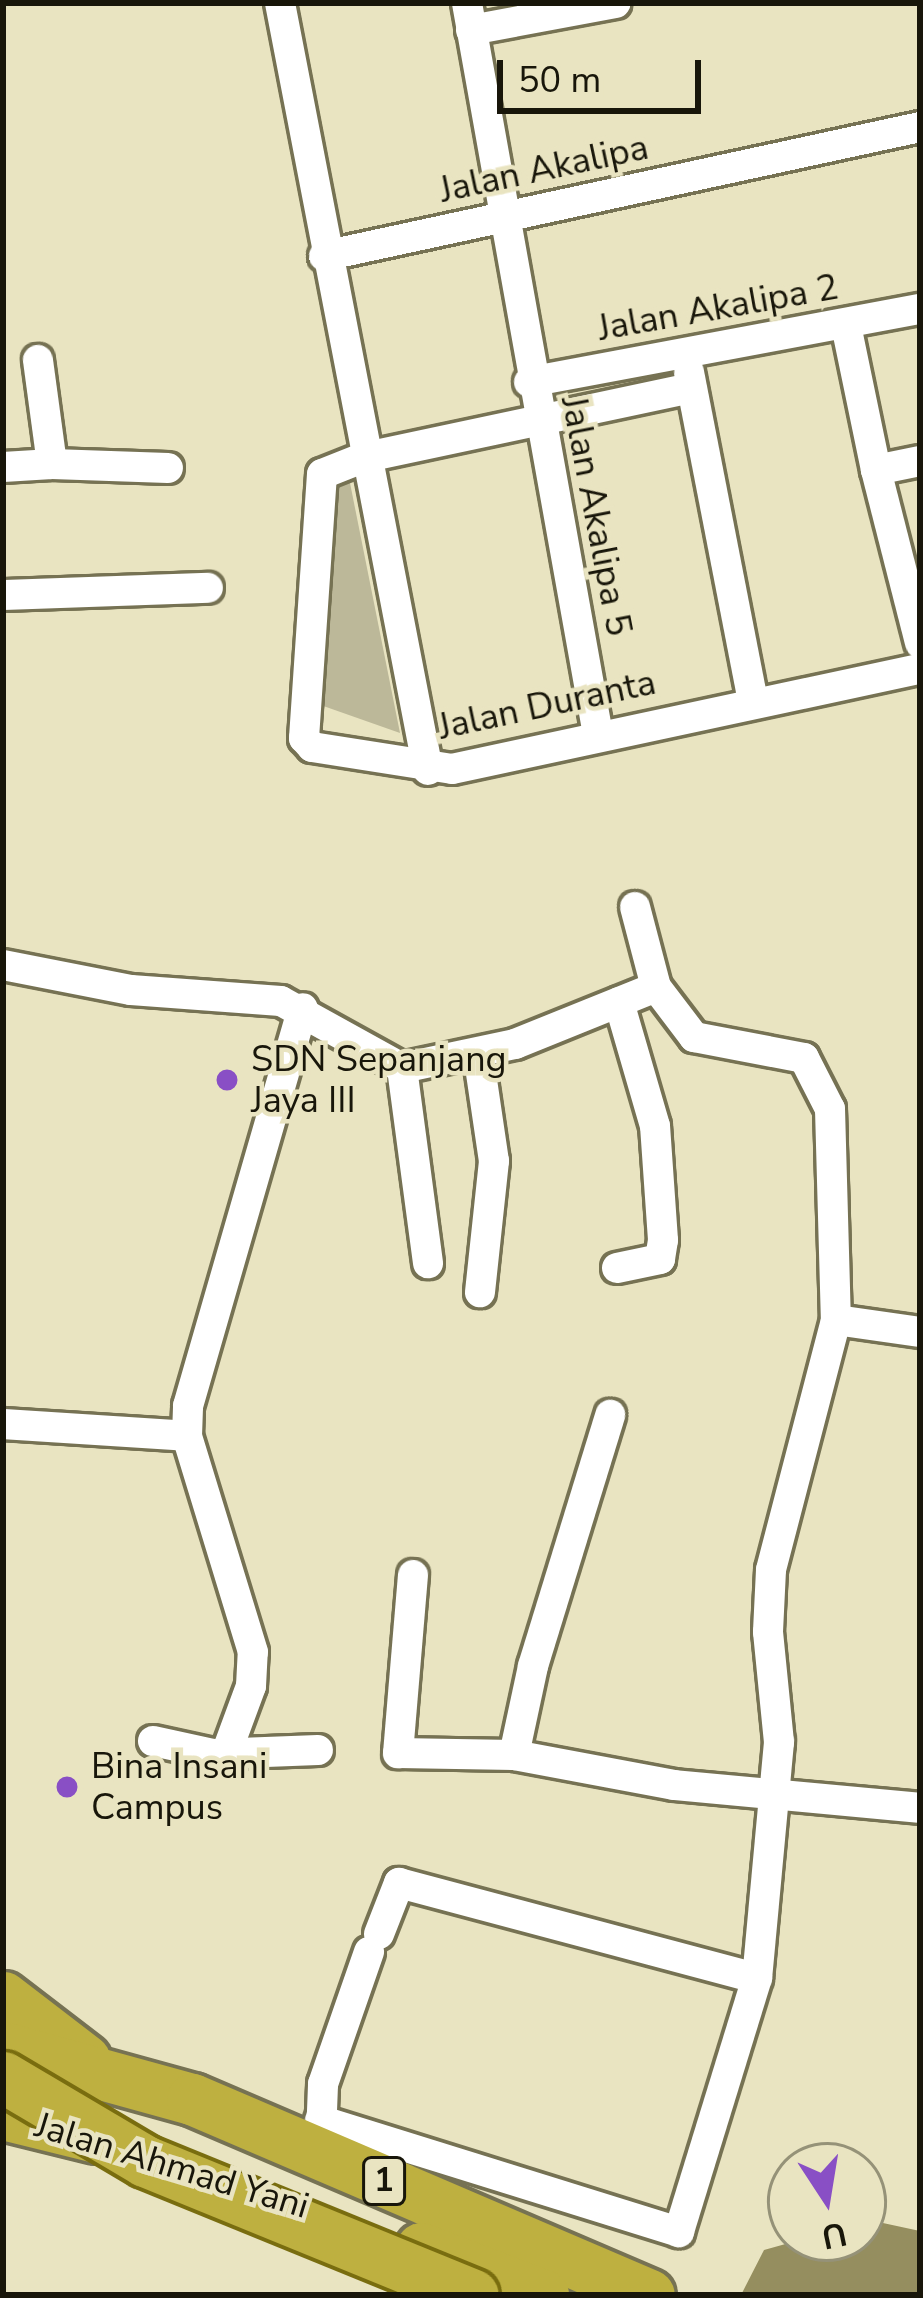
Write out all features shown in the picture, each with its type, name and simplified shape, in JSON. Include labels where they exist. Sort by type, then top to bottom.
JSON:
[{"type":"highway","points":[[3,1997],[114,2082]]},
{"type":"highway","name":"Jalan Ahmad Yani","points":[[3,2047],[321,2137],[649,2295]]},
{"type":"highway","points":[[3,2077],[146,2161],[473,2295]]},
{"type":"highway","name":"Jalan Ahmad Yani","points":[[12,2123],[164,2156],[543,2295]]},
{"type":"street","points":[[469,17],[615,3]]},
{"type":"street","points":[[277,7],[428,770]]},
{"type":"street","name":"Jalan Akalipa 5","points":[[469,17],[529,382],[598,735]]},
{"type":"street","name":"Jalan Akalipa","points":[[325,256],[920,127]]},
{"type":"street","name":"Jalan Akalipa 2","points":[[529,382],[920,309]]},
{"type":"street","points":[[846,325],[876,470],[917,627]]},
{"type":"street","points":[[686,352],[753,701]]},
{"type":"street","points":[[38,360],[52,464]]},
{"type":"street","points":[[365,457],[691,388]]},
{"type":"street","name":"Jalan Duranta","points":[[365,457],[333,467],[318,482],[304,738],[312,746],[428,770],[920,669]]},
{"type":"street","points":[[876,470],[920,461]]},
{"type":"street","points":[[3,467],[168,468]]},
{"type":"street","points":[[3,595],[208,588]]},
{"type":"street","points":[[635,907],[656,987],[694,1037],[804,1058],[830,1109],[836,1320],[771,1570],[768,1632],[779,1742],[758,1978],[679,2232],[321,2137],[323,2084],[399,1883],[758,1978]]},
{"type":"street","points":[[3,965],[131,990],[256,997],[303,1008],[402,1068],[478,1053],[656,987]]},
{"type":"street","points":[[616,1268],[659,1259],[663,1240],[655,1126],[620,1002]]},
{"type":"street","points":[[227,1751],[251,1686],[253,1652],[187,1436],[194,1367],[303,1008]]},
{"type":"street","points":[[478,1053],[494,1161],[480,1292]]},
{"type":"street","points":[[402,1068],[428,1263]]},
{"type":"street","points":[[836,1320],[920,1332]]},
{"type":"street","points":[[514,1755],[533,1666],[610,1415]]},
{"type":"street","points":[[3,1424],[187,1436]]},
{"type":"street","points":[[413,1575],[398,1753],[514,1755],[772,1797],[920,1808]]},
{"type":"street","points":[[154,1741],[227,1751],[318,1750]]},
{"type":"shaded area","points":[[349,478],[400,733],[312,702],[319,480]]},
{"type":"shaded area","points":[[887,2224],[920,2231],[920,2295],[741,2295],[764,2250],[767,2262],[887,2262]]},
{"type":"place","name":"SDN Sepanjang Jaya III","points":[[227,1080]]},
{"type":"place","name":"Bina Insani Campus","points":[[67,1787]]}]
